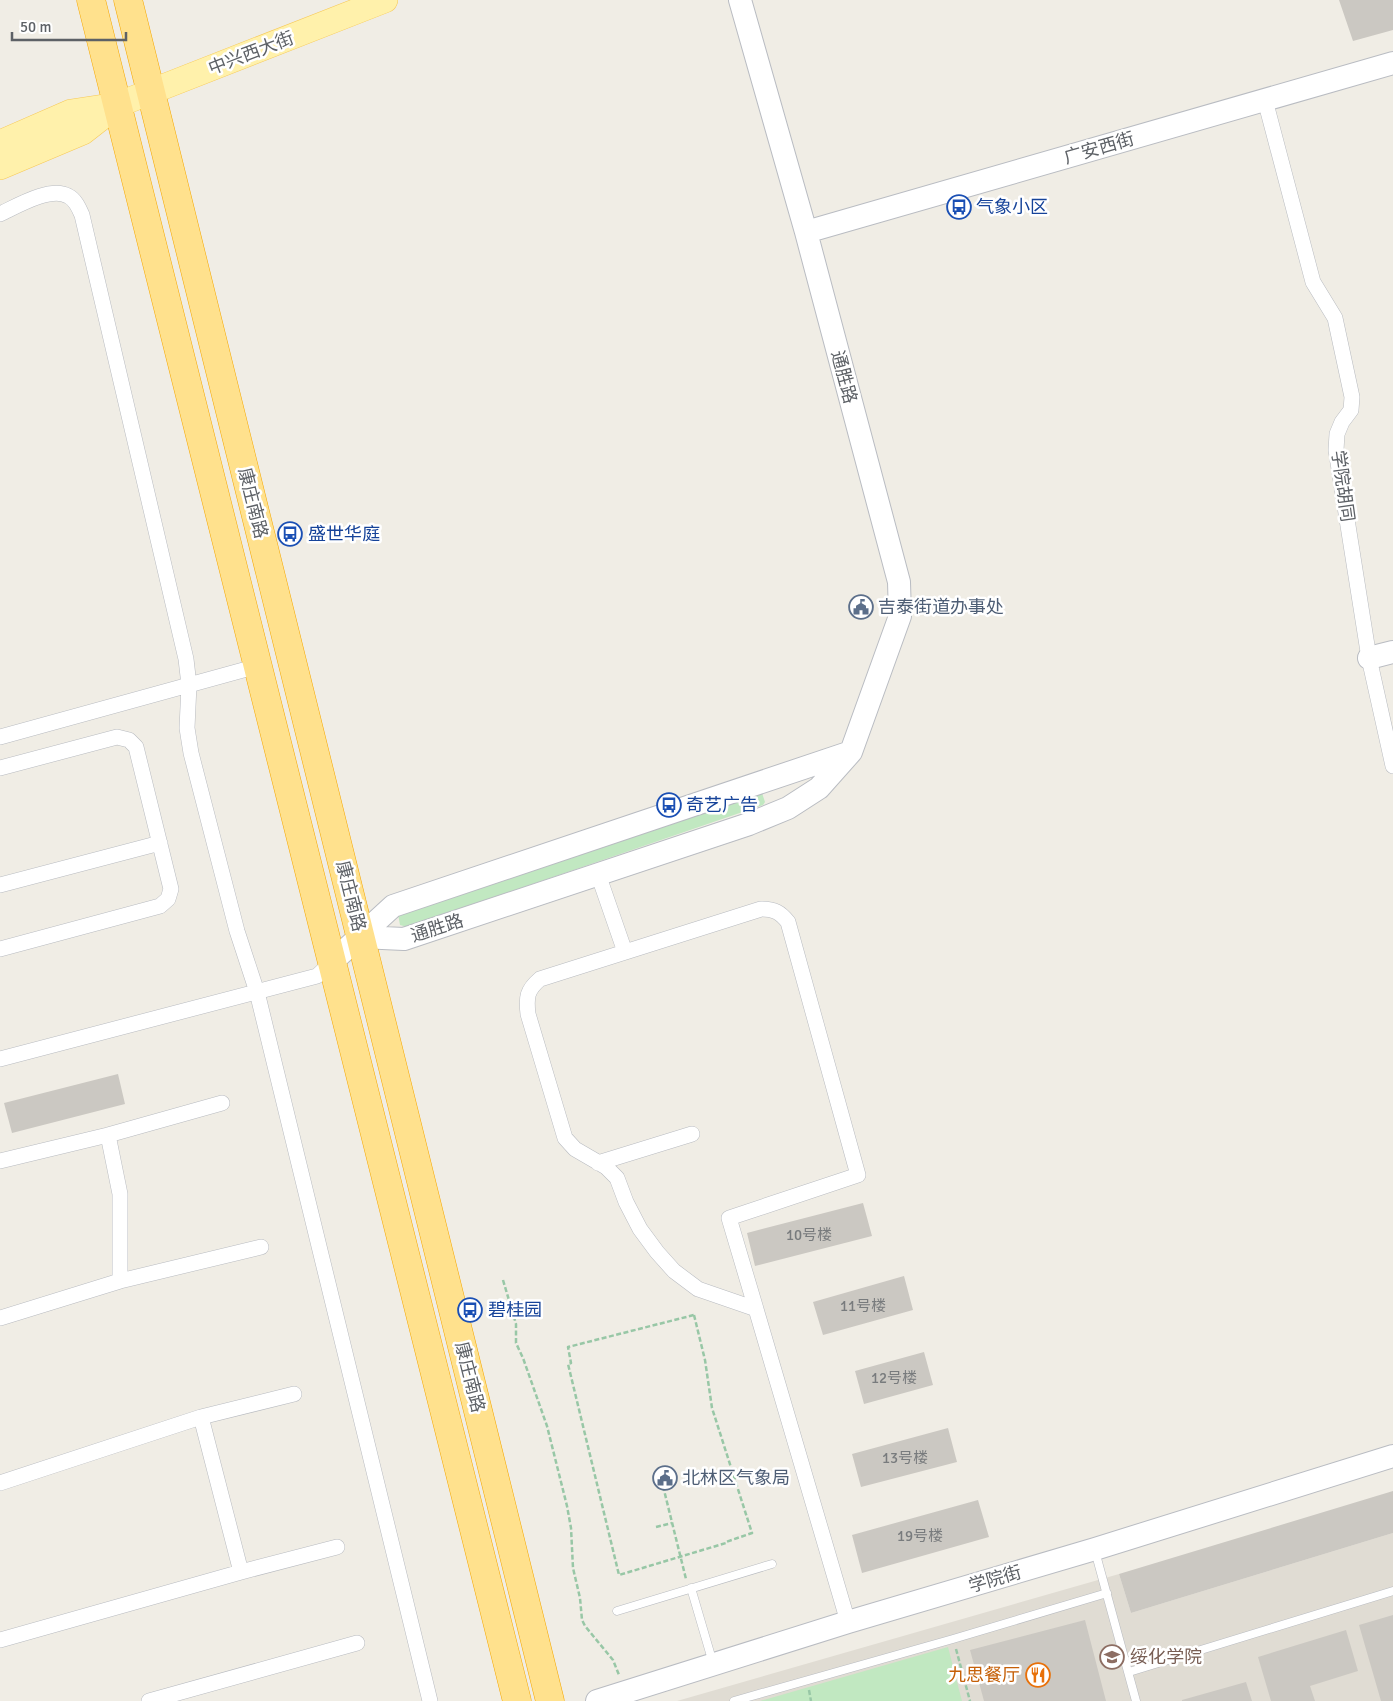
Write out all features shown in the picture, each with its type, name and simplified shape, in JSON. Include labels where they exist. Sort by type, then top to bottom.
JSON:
[{"type":"highway","name":"康庄南路","points":[[91,0],[517,1701]]},
{"type":"highway","name":"康庄南路","points":[[128,0],[550,1701]]},
{"type":"main road","name":"中兴西大街","points":[[0,143],[71,112],[117,105],[385,0]]},
{"type":"main road","name":"中兴西大街","points":[[0,167],[83,132],[117,105]]},
{"type":"street","name":"通胜路","points":[[361,937],[404,939],[749,824],[788,808],[819,788],[851,752],[900,616],[899,582],[806,232],[740,0]]},
{"type":"street","name":"广安西街","points":[[806,232],[1393,64]]},
{"type":"street","name":"学院胡同","points":[[1266,100],[1313,282],[1335,318],[1352,397],[1351,410],[1336,434],[1336,450],[1369,658],[1393,766]]},
{"type":"street","points":[[0,214],[55,192],[68,196],[78,206],[82,215],[186,659],[189,685],[187,728],[192,753],[237,931],[257,992],[427,1700]]},
{"type":"street","points":[[1369,658],[1393,652]]},
{"type":"street","points":[[0,737],[258,666]]},
{"type":"street","points":[[0,768],[117,736],[129,740],[136,747],[171,890],[168,899],[160,906],[0,949]]},
{"type":"street","name":"通胜路","points":[[361,937],[393,906],[851,752]]},
{"type":"street","points":[[0,885],[160,843]]},
{"type":"street","points":[[598,874],[625,952]]},
{"type":"street","points":[[756,1309],[698,1289],[674,1271],[656,1252],[640,1229],[616,1178],[606,1167],[575,1149],[565,1138],[528,1014],[526,1000],[530,987],[540,979],[761,909],[773,909],[782,914],[788,922],[858,1175],[729,1218],[756,1309],[848,1622]]},
{"type":"street","points":[[0,1059],[317,976],[361,937]]},
{"type":"street","points":[[0,1161],[108,1135],[222,1103]]},
{"type":"street","points":[[598,1163],[692,1134]]},
{"type":"street","points":[[108,1135],[120,1194],[120,1281]]},
{"type":"street","points":[[0,1318],[120,1281],[261,1247]]},
{"type":"street","points":[[0,1483],[201,1417],[294,1394]]},
{"type":"street","points":[[201,1417],[241,1572]]},
{"type":"street","name":"学院街","points":[[597,1701],[848,1622],[1095,1550],[1393,1456]]},
{"type":"street","points":[[0,1640],[241,1572],[338,1547]]},
{"type":"street","points":[[148,1701],[357,1643]]},
{"type":"lane","points":[[1095,1550],[1136,1701]]},
{"type":"lane","points":[[616,1611],[772,1564]]},
{"type":"lane","points":[[690,1589],[713,1664]]},
{"type":"lane","points":[[1129,1672],[1393,1591]]},
{"type":"lane","points":[[734,1701],[953,1639],[1106,1593]]},
{"type":"path","points":[[503,1280],[516,1324],[516,1343],[547,1426],[567,1506],[572,1528],[573,1568],[580,1598],[582,1620],[612,1660],[620,1678]]},
{"type":"path","points":[[694,1316],[705,1360],[712,1408],[752,1533],[681,1557],[619,1575],[568,1364],[572,1363],[568,1347],[694,1316]]},
{"type":"path","points":[[663,1486],[690,1589]]},
{"type":"path","points":[[656,1526],[672,1522]]},
{"type":"path","points":[[953,1639],[970,1701]]},
{"type":"shaded area","name":"绥化学院","points":[[1393,1533],[1393,1701],[677,1701],[1119,1574],[1131,1613]]},
{"type":"green space","points":[[761,790],[765,802],[763,805],[407,927],[400,925],[398,914]]},
{"type":"green space","points":[[948,1647],[962,1701],[760,1701]]},
{"type":"building","points":[[1339,0],[1393,0],[1393,30],[1353,41]]},
{"type":"building","points":[[118,1074],[125,1104],[12,1133],[4,1103]]},
{"type":"building","points":[[863,1203],[872,1236],[755,1266],[747,1233]]},
{"type":"building","points":[[904,1276],[913,1310],[823,1335],[813,1302]]},
{"type":"building","points":[[924,1352],[933,1385],[864,1404],[855,1371]]},
{"type":"building","points":[[948,1428],[957,1462],[861,1487],[852,1454]]},
{"type":"building","points":[[1393,1491],[1393,1533],[1131,1613],[1119,1574]]},
{"type":"building","points":[[978,1500],[989,1537],[862,1573],[852,1535]]},
{"type":"building","points":[[1393,1615],[1393,1701],[1381,1701],[1359,1625]]},
{"type":"building","name":"九思餐厅","points":[[1085,1620],[1106,1701],[984,1701],[970,1650]]},
{"type":"building","points":[[1346,1630],[1358,1671],[1310,1686],[1315,1701],[1271,1701],[1258,1657]]},
{"type":"building","points":[[1246,1682],[1252,1701],[1182,1701],[1182,1700]]},
{"type":"place","name":"气象小区","points":[[959,207]]},
{"type":"place","name":"盛世华庭","points":[[290,534]]},
{"type":"place","name":"吉泰街道办事处","points":[[861,607]]},
{"type":"place","name":"奇艺广告","points":[[669,805]]},
{"type":"place","name":"碧桂园","points":[[470,1310]]},
{"type":"place","name":"北林区气象局","points":[[665,1478]]},
{"type":"place","name":"绥化学院","points":[[1112,1657]]},
{"type":"place","name":"九思餐厅","points":[[1038,1675]]}]
